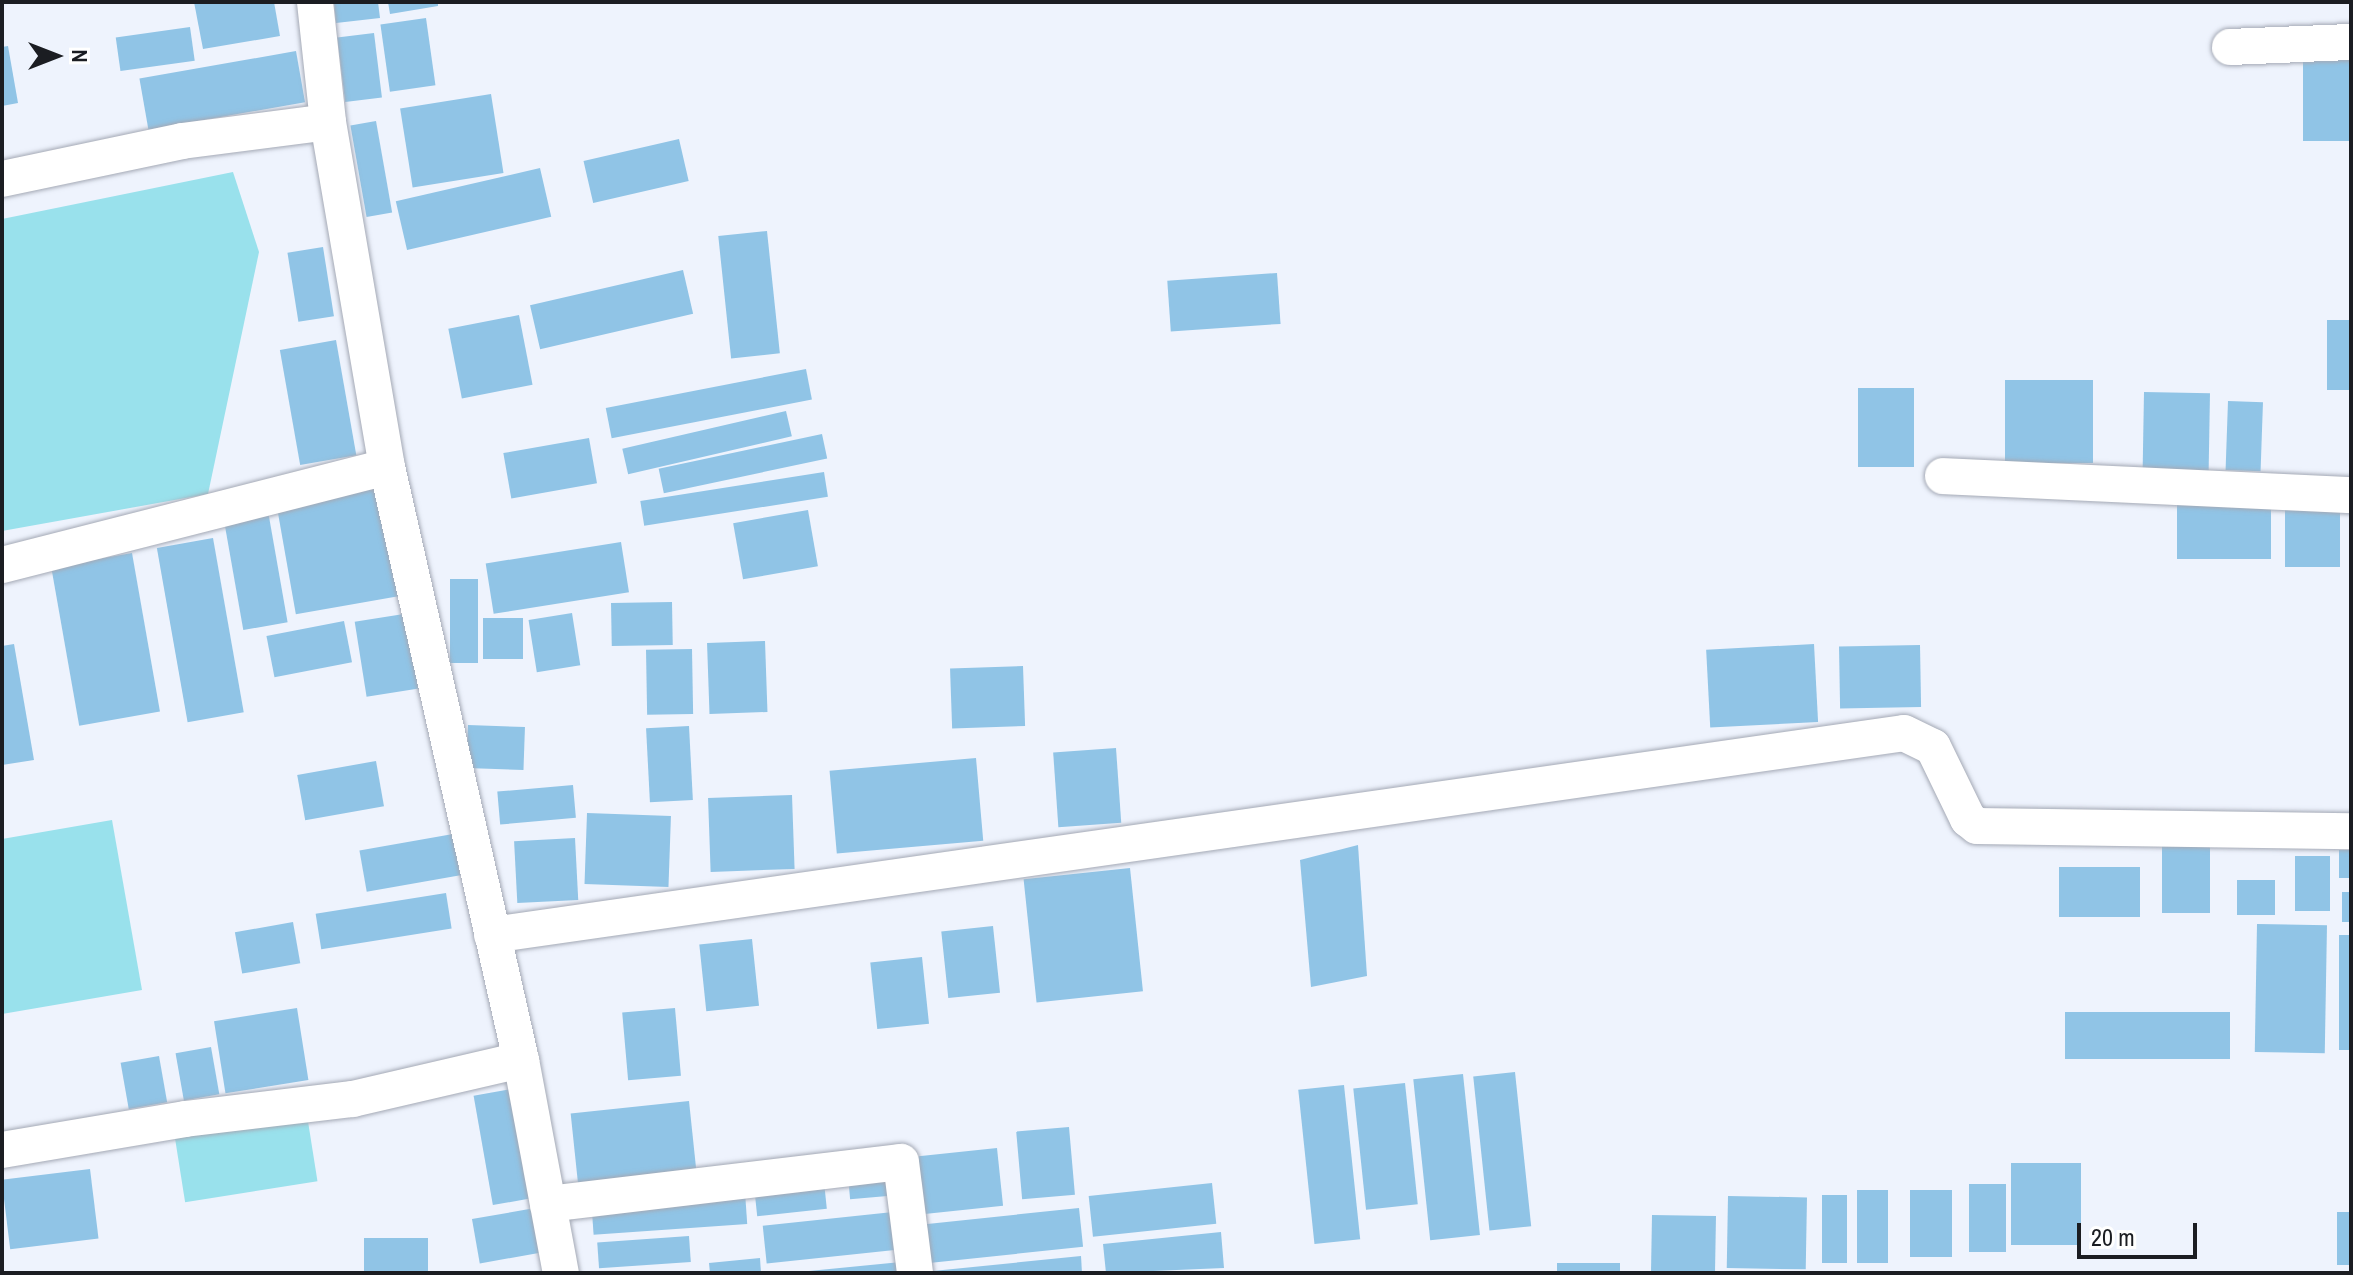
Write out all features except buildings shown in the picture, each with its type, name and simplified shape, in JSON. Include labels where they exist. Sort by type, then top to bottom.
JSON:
[{"type":"street","points":[[315,2],[328,122],[387,467],[521,1060],[561,1273]]},
{"type":"street","points":[[2230,47],[2351,42]]},
{"type":"street","points":[[2,179],[182,141],[328,122]]},
{"type":"street","points":[[2,565],[387,467]]},
{"type":"street","points":[[1943,476],[2351,495]]},
{"type":"street","points":[[492,935],[1904,733],[1933,747],[1968,819],[1977,826],[2351,831]]},
{"type":"street","points":[[2,1150],[185,1119],[353,1099],[521,1060]]},
{"type":"street","points":[[548,1204],[901,1162],[915,1273]]},
{"type":"water","points":[[233,172],[259,252],[208,494],[2,531],[2,219]]},
{"type":"water","points":[[112,820],[142,990],[2,1014],[2,839]]},
{"type":"water","points":[[307,1115],[317,1181],[185,1202],[175,1136]]}]
